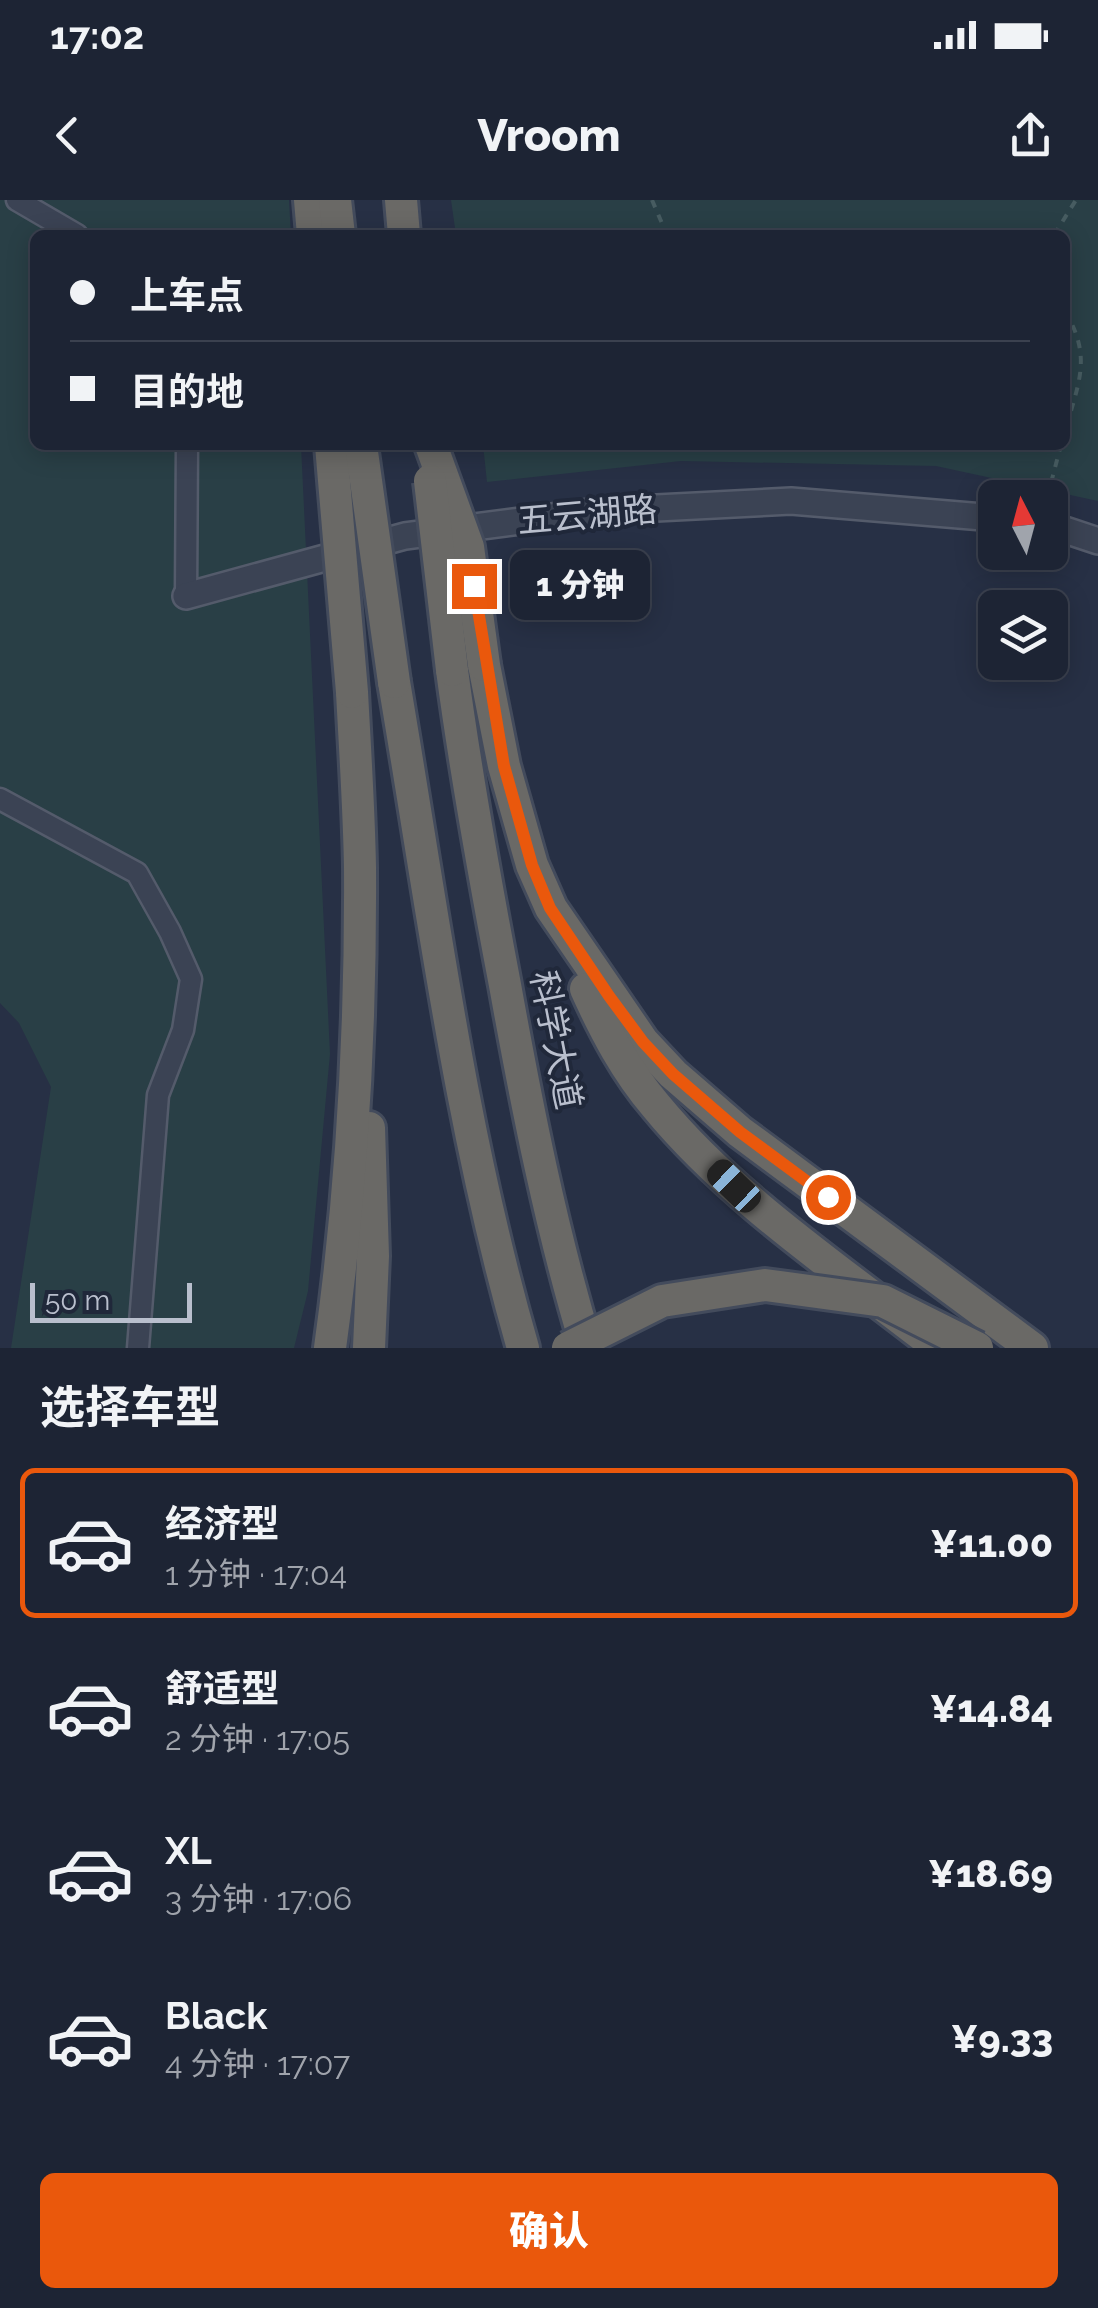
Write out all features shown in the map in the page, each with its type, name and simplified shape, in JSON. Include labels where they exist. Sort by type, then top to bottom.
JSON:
[{"type":"highway","points":[[310,200],[313,230]]},
{"type":"highway","points":[[335,200],[338,230]]},
{"type":"highway","points":[[401,200],[404,230]]},
{"type":"highway","points":[[330,1348],[344,1251],[360,979],[360,864],[352,692],[331,450]]},
{"type":"highway","points":[[363,450],[394,682],[464,1102],[504,1284],[523,1348]]},
{"type":"highway","name":"科学大道","points":[[430,450],[468,668],[468,791],[524,1093],[560,1259],[587,1348]]},
{"type":"highway","points":[[468,668],[532,865],[622,1060],[655,1106],[734,1186],[940,1348]]},
{"type":"highway","points":[[550,908],[643,1042],[704,1102],[1032,1348]]},
{"type":"highway","points":[[360,979],[373,1198],[369,1348]]},
{"type":"highway","points":[[568,1348],[662,1301],[765,1285],[883,1301],[977,1348]]},
{"type":"street","points":[[18,200],[69,230]]},
{"type":"street","points":[[186,596],[188,450]]},
{"type":"street","name":"五云湖路","points":[[186,596],[406,536],[598,511],[791,502],[978,517]]},
{"type":"street","points":[[1068,530],[1098,541]]},
{"type":"street","points":[[0,798],[137,873],[191,978],[183,1030],[158,1095],[138,1348]]},
{"type":"path","points":[[652,200],[664,230]]},
{"type":"path","points":[[1057,230],[1076,200]]},
{"type":"path","points":[[1070,320],[1078,333],[1083,364],[1070,412]]},
{"type":"path","points":[[1052,480],[1061,450]]},
{"type":"shaded area","points":[[0,200],[289,200],[291,230],[30,230],[30,450],[301,450],[330,1054],[308,1291],[294,1348],[11,1348],[51,1087],[19,1023],[0,1003]]},
{"type":"shaded area","points":[[451,200],[1098,200],[1098,501],[1068,495],[1068,480],[1001,480],[936,466],[681,461],[487,482],[484,450],[1070,450],[1070,230],[455,230]]},
{"type":"route","points":[[474,586],[484,665],[504,766],[532,865],[550,908],[643,1042],[673,1074],[740,1132],[828,1197]]}]
